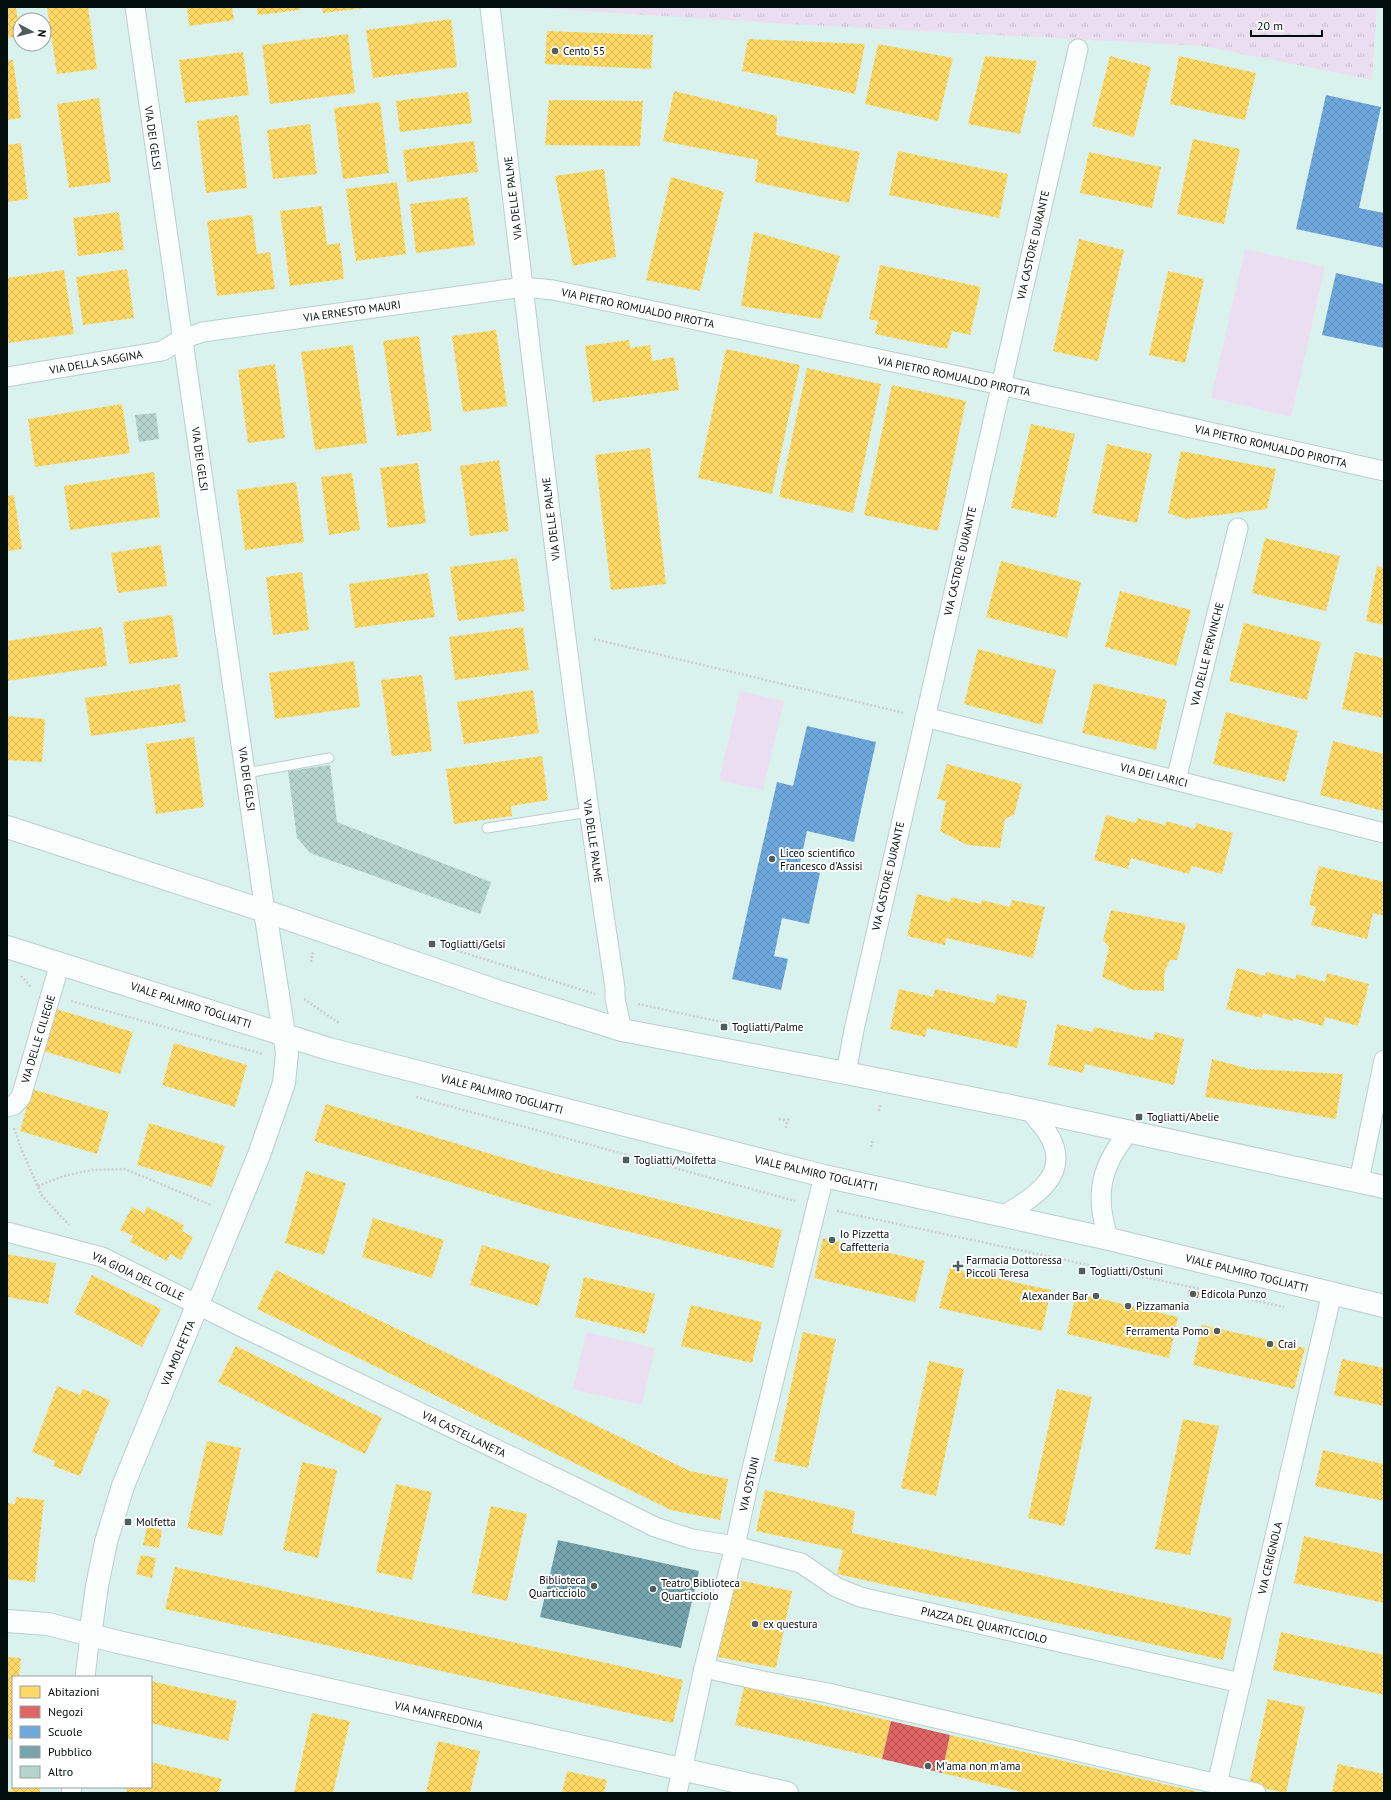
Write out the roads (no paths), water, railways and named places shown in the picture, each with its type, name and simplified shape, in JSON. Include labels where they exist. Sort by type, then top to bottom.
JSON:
[{"type":"main road","points":[[7,827],[265,911],[500,992],[622,1030],[1030,1110],[1384,1187]]},
{"type":"main road","name":"VIA MOLFETTA","points":[[90,1636],[100,1571],[110,1525],[138,1446],[199,1305],[259,1155],[280,1096],[287,1064],[285,1034],[275,984],[265,911]]},
{"type":"main road","name":"VIALE PALMIRO TOGLIATTI","points":[[7,947],[352,1056],[824,1176],[1109,1239],[1384,1306]]},
{"type":"main road","name":"VIA MANFREDONIA","points":[[7,1621],[48,1624],[90,1636],[787,1793]]},
{"type":"street","name":"VIA DEI GELSI","points":[[135,7],[265,911]]},
{"type":"street","name":"VIA DELLE PALME","points":[[490,7],[564,622],[589,812],[615,988],[615,999],[622,1030]]},
{"type":"street","name":"VIA CASTORE DURANTE","points":[[846,1073],[916,715],[1001,386],[1078,49]]},
{"type":"street","name":"VIA ERNESTO MAURI","points":[[182,339],[203,332],[524,287]]},
{"type":"street","name":"VIA PIETRO ROMUALDO PIROTTA","points":[[524,287],[553,290],[616,303],[1384,471]]},
{"type":"street","name":"VIA DELLA SAGGINA","points":[[7,377],[162,351],[182,339]]},
{"type":"street","name":"VIA DELLE PERVINCHE","points":[[1176,780],[1238,528]]},
{"type":"street","name":"VIA DEI LARICI","points":[[916,715],[1384,833]]},
{"type":"street","name":"VIA DELLE CILIEGIE","points":[[10,1114],[14,1105],[21,1096],[60,963]]},
{"type":"street","points":[[1359,1181],[1384,1060]]},
{"type":"street","points":[[1004,1215],[1040,1191],[1048,1181],[1054,1168],[1053,1145],[1047,1132],[1030,1110]]},
{"type":"street","points":[[1109,1239],[1101,1213],[1103,1182],[1106,1168],[1112,1155],[1130,1132]]},
{"type":"street","name":"VIA OSTUNI","points":[[677,1793],[704,1668],[735,1546],[751,1474],[824,1176]]},
{"type":"street","name":"VIA GIOIA DEL COLLE","points":[[7,1232],[102,1257],[199,1305]]},
{"type":"street","name":"VIA CERIGNOLA","points":[[1217,1784],[1332,1293]]},
{"type":"street","name":"VIA CASTELLANETA","points":[[199,1305],[655,1527],[692,1538],[735,1546]]},
{"type":"street","name":"PIAZZA DEL QUARTICCIOLO","points":[[735,1546],[801,1563],[836,1587],[860,1597],[1241,1683]]},
{"type":"street","name":"VIA MOLFETTA","points":[[85,1676],[90,1636]]},
{"type":"street","points":[[704,1668],[828,1693],[1256,1793]]},
{"type":"lane","points":[[246,773],[329,758]]},
{"type":"lane","points":[[486,828],[589,812]]},
{"type":"place","name":"Cento 55","points":[[555,51]]},
{"type":"place","name":"Liceo scientifico Francesco d'Assisi","points":[[772,859]]},
{"type":"place","name":"Togliatti/Gelsi","points":[[432,944]]},
{"type":"place","name":"Togliatti/Palme","points":[[724,1027]]},
{"type":"place","name":"Togliatti/Abelie","points":[[1139,1117]]},
{"type":"place","name":"Togliatti/Molfetta","points":[[626,1160]]},
{"type":"place","name":"Io Pizzetta Caffetteria","points":[[832,1240]]},
{"type":"place","name":"Farmacia Dottoressa Piccoli Teresa","points":[[958,1266]]},
{"type":"place","name":"Togliatti/Ostuni","points":[[1082,1271]]},
{"type":"place","name":"Edicola Punzo","points":[[1193,1294]]},
{"type":"place","name":"Alexander Bar","points":[[1096,1296]]},
{"type":"place","name":"Pizzamania","points":[[1128,1306]]},
{"type":"place","name":"Ferramenta Pomo","points":[[1217,1331]]},
{"type":"place","name":"Crai","points":[[1270,1344]]},
{"type":"place","name":"Molfetta","points":[[128,1522]]},
{"type":"place","name":"Biblioteca Quarticciolo","points":[[594,1586]]},
{"type":"place","name":"Teatro Biblioteca Quarticciolo","points":[[653,1589]]},
{"type":"place","name":"ex questura","points":[[755,1624]]},
{"type":"place","name":"M'ama non m'ama","points":[[928,1766]]}]
